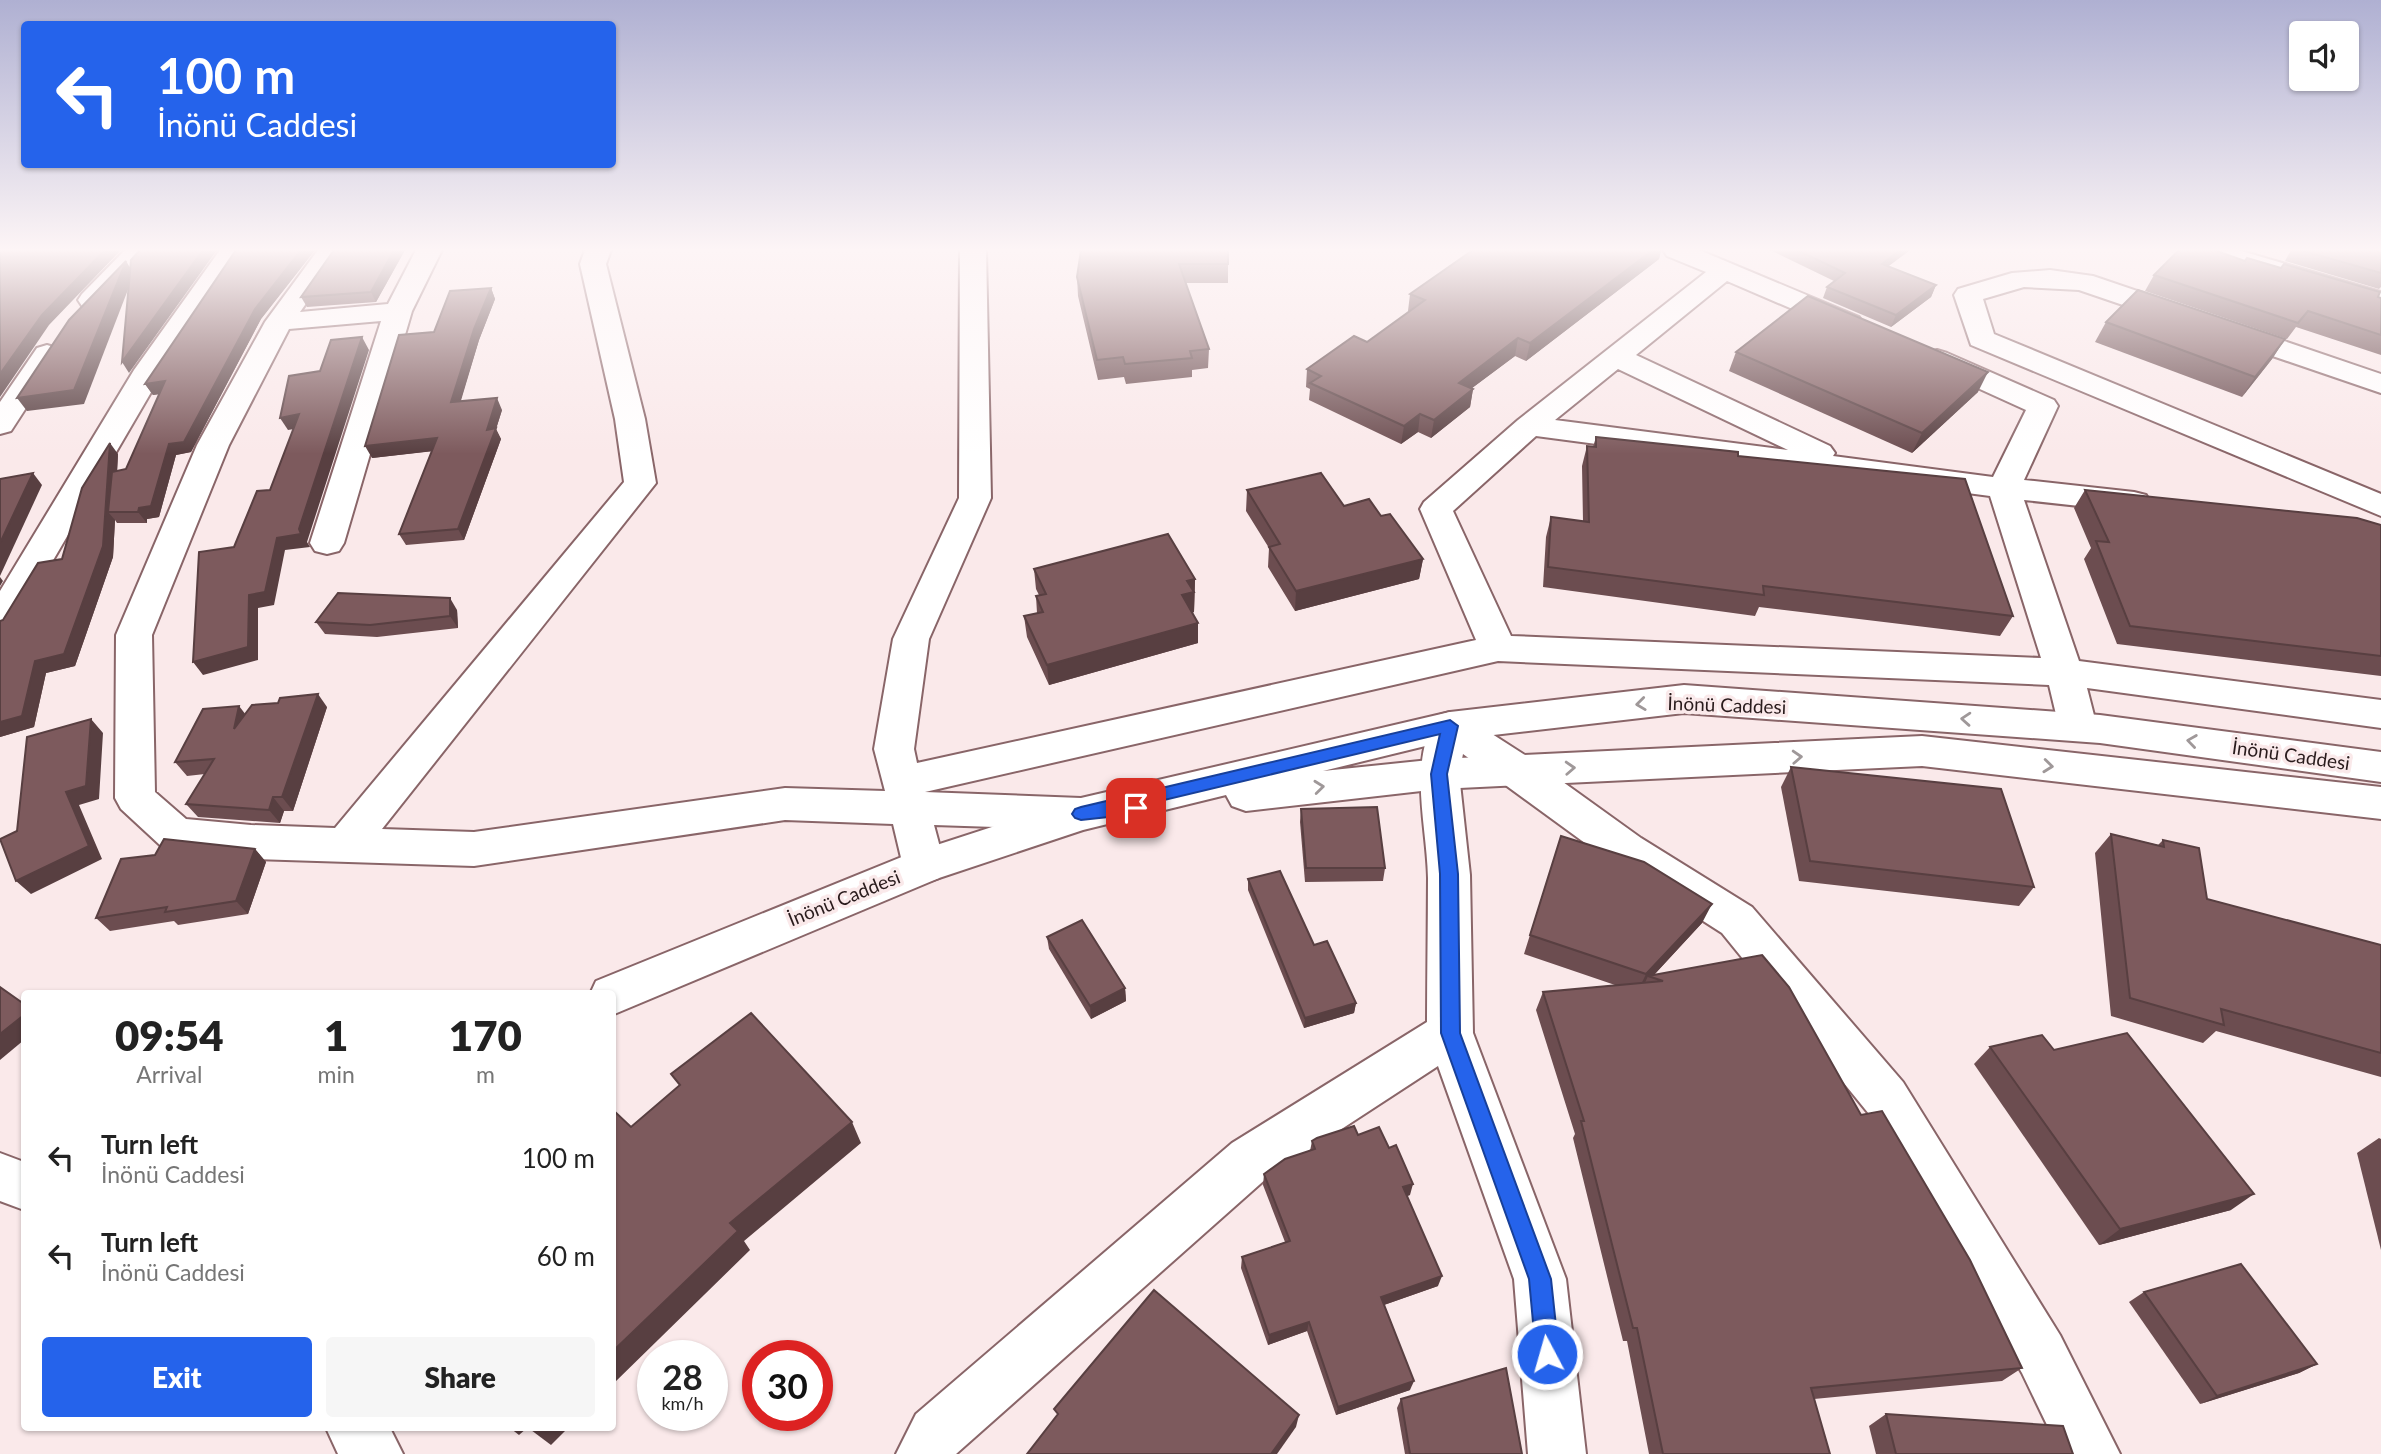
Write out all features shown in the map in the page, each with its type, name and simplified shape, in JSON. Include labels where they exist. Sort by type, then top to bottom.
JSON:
[{"type":"street","points":[[0,425],[73,318]]},
{"type":"street","points":[[0,620],[149,370],[186,318]]},
{"type":"street","points":[[282,318],[213,444],[134,635],[135,798],[176,834],[251,842],[474,849],[785,804],[905,795],[1499,648],[2064,672],[2381,714]]},
{"type":"street","points":[[279,322],[320,318]]},
{"type":"street","points":[[327,543],[396,318]]},
{"type":"street","points":[[347,843],[640,483],[630,419],[606,318]]},
{"type":"street","points":[[924,866],[894,749],[911,639],[975,498],[974,318]]},
{"type":"street","points":[[1499,648],[1436,509],[1529,426],[1665,318]]},
{"type":"street","points":[[1839,318],[1875,333]]},
{"type":"street","points":[[1975,318],[1981,339]]},
{"type":"street","points":[[2187,318],[2381,384]]},
{"type":"street","points":[[1950,364],[1981,339]]},
{"type":"street","points":[[1981,339],[2381,506]]},
{"type":"street","points":[[1912,349],[2043,407],[2004,488],[2064,672],[2078,727]]},
{"type":"street","points":[[1616,357],[1819,453],[1838,467]]},
{"type":"street","points":[[1529,426],[2004,488],[2166,505]]},
{"type":"street","name":"İnönü Caddesi","points":[[616,993],[924,866],[1081,814],[1450,726],[1684,699],[2078,727],[2381,766]]},
{"type":"street","points":[[1557,1454],[1540,1279],[1450,1033],[1449,874],[1439,774],[1450,726],[1517,770],[1626,850],[1737,920],[1886,1098],[2041,1354],[2091,1454]]},
{"type":"street","name":"İnönü Caddesi","points":[[1081,814],[1439,774],[1922,751],[2381,803]]},
{"type":"street","points":[[905,795],[1081,814]]},
{"type":"street","points":[[925,1454],[936,1434],[1250,1160],[1450,1033]]},
{"type":"street","points":[[0,1177],[21,1185]]},
{"type":"street","points":[[356,1431],[374,1454]]},
{"type":"building","points":[[0,318],[40,318],[0,374]]},
{"type":"building","points":[[103,318],[74,390],[17,398],[69,320]]},
{"type":"building","points":[[126,318],[154,318],[122,362]]},
{"type":"building","points":[[190,318],[250,318],[184,442],[169,444],[151,506],[139,508],[138,512],[108,512],[112,472],[126,469],[165,381],[145,384]]},
{"type":"building","points":[[440,318],[479,318],[451,402],[497,398],[487,430],[496,428],[458,529],[399,534],[437,438],[365,446],[399,335],[434,332]]},
{"type":"building","points":[[1087,318],[1198,318],[1209,349],[1190,351],[1192,358],[1125,364],[1123,357],[1097,360]]},
{"type":"building","points":[[1400,318],[1563,318],[1530,343],[1518,338],[1459,383],[1473,389],[1434,420],[1420,414],[1404,426],[1310,383],[1321,376],[1307,369],[1354,336],[1367,342]]},
{"type":"building","points":[[1780,318],[1860,318],[1988,372],[1922,433],[1736,352]]},
{"type":"building","points":[[2110,318],[2222,318],[2285,339],[2255,377],[2106,322]]},
{"type":"building","points":[[2283,318],[2302,318],[2298,323]]},
{"type":"building","points":[[2329,318],[2381,318],[2381,335]]},
{"type":"building","points":[[362,337],[299,529],[301,534],[277,538],[265,592],[249,595],[248,647],[193,662],[199,552],[234,547],[257,491],[270,490],[299,414],[280,418],[289,376],[320,371],[331,340]]},
{"type":"building","points":[[1596,437],[1738,452],[1738,456],[1965,479],[2013,616],[1763,586],[1764,595],[1548,567],[1551,517],[1589,522],[1587,446],[1596,447]]},
{"type":"building","points":[[110,443],[103,546],[64,654],[35,661],[22,716],[0,722],[0,621],[38,563],[62,559],[82,488]]},
{"type":"building","points":[[33,473],[0,543],[0,479]]},
{"type":"building","points":[[1321,473],[1344,506],[1369,499],[1381,516],[1390,514],[1423,559],[1296,591],[1269,547],[1280,544],[1247,490]]},
{"type":"building","points":[[2085,490],[2357,518],[2381,525],[2381,656],[2130,626],[2096,541],[2109,542]]},
{"type":"building","points":[[1168,534],[1195,579],[1187,581],[1194,592],[1182,595],[1198,623],[1047,665],[1024,616],[1043,612],[1036,596],[1046,594],[1034,569]]},
{"type":"building","points":[[338,593],[450,598],[450,616],[370,625],[316,622]]},
{"type":"building","points":[[318,694],[282,797],[273,797],[269,810],[186,804],[214,759],[175,762],[203,709],[239,706],[234,729],[252,705],[278,703],[280,698]]},
{"type":"building","points":[[91,719],[86,786],[66,792],[89,846],[16,881],[0,839],[17,831],[27,737]]},
{"type":"building","points":[[1791,767],[2001,789],[2034,887],[1810,861]]},
{"type":"building","points":[[1377,807],[1385,868],[1306,868],[1301,809]]},
{"type":"building","points":[[2111,834],[2164,847],[2163,840],[2199,848],[2207,899],[2381,945],[2381,1053],[2221,1009],[2224,1025],[2130,998]]},
{"type":"building","points":[[1561,836],[1644,862],[1712,904],[1646,974],[1530,935]]},
{"type":"building","points":[[164,839],[255,849],[236,901],[165,912],[167,907],[96,918],[121,859],[155,855]]},
{"type":"building","points":[[1280,871],[1314,945],[1327,941],[1356,1003],[1305,1018],[1248,879]]},
{"type":"building","points":[[1082,920],[1125,988],[1090,1006],[1047,937]]},
{"type":"building","points":[[1762,955],[1789,987],[1861,1115],[1882,1111],[1970,1260],[2022,1368],[1811,1388],[1830,1454],[1663,1454],[1637,1328],[1633,1328],[1581,1121],[1584,1121],[1543,992],[1663,981],[1648,976]]},
{"type":"building","points":[[0,987],[21,1002],[21,1017],[0,1034]]},
{"type":"building","points":[[751,1013],[852,1122],[730,1223],[738,1231],[616,1348],[616,1113],[631,1127],[680,1085],[671,1074]]},
{"type":"building","points":[[2127,1033],[2254,1194],[2120,1229],[1990,1047],[2042,1035],[2054,1050]]},
{"type":"building","points":[[1354,1126],[1358,1135],[1379,1127],[1389,1148],[1396,1145],[1413,1184],[1403,1187],[1442,1276],[1381,1297],[1414,1381],[1338,1407],[1309,1322],[1269,1335],[1242,1257],[1290,1241],[1264,1174],[1285,1159],[1315,1149],[1312,1141],[1317,1138]]},
{"type":"building","points":[[2241,1264],[2317,1364],[2217,1396],[2144,1292]]},
{"type":"building","points":[[1154,1290],[1299,1415],[1271,1454],[1027,1454],[1058,1414],[1054,1409]]},
{"type":"building","points":[[1506,1368],[1522,1454],[1410,1454],[1401,1399]]},
{"type":"building","points":[[1886,1414],[2063,1426],[2073,1454],[1896,1454]]},
{"type":"route","points":[[1136,808],[1081,814],[1450,726],[1439,774],[1449,874],[1450,1033],[1540,1279],[1547,1354]]}]
